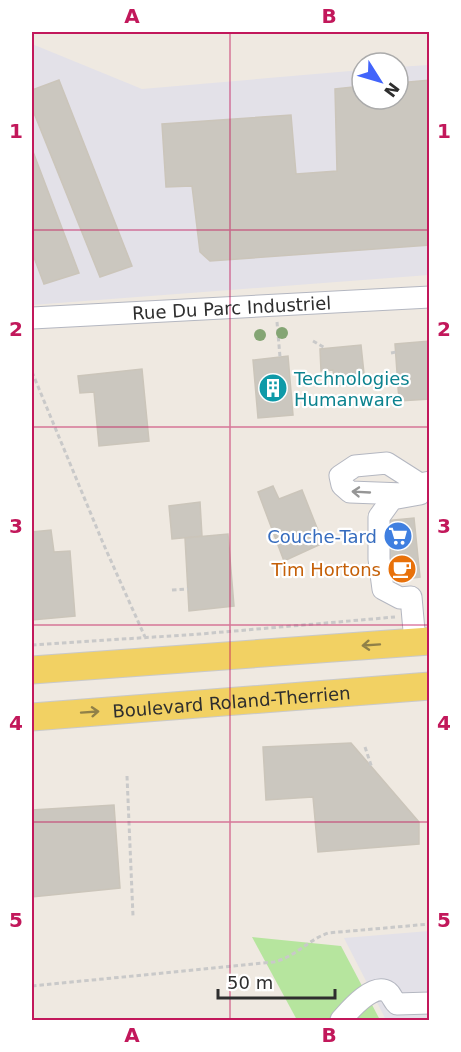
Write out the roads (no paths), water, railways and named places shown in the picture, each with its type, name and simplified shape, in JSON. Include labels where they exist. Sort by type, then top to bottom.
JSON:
[{"type":"main road","points":[[32,670],[422,642]]},
{"type":"main road","name":"Boulevard Roland-Therrien","points":[[32,717],[429,686]]},
{"type":"street","name":"Rue Du Parc Industriel","points":[[32,318],[429,297]]},
{"type":"street","points":[[422,642],[411,597],[400,598],[383,589],[379,559],[379,517],[392,499],[425,488]]},
{"type":"street","points":[[341,1020],[361,999],[381,990],[390,994],[397,1004],[429,1003]]},
{"type":"place","name":"Technologies Humanware","points":[[273,388]]},
{"type":"place","name":"Couche-Tard","points":[[398,536]]},
{"type":"place","name":"Tim Hortons","points":[[402,569]]}]
